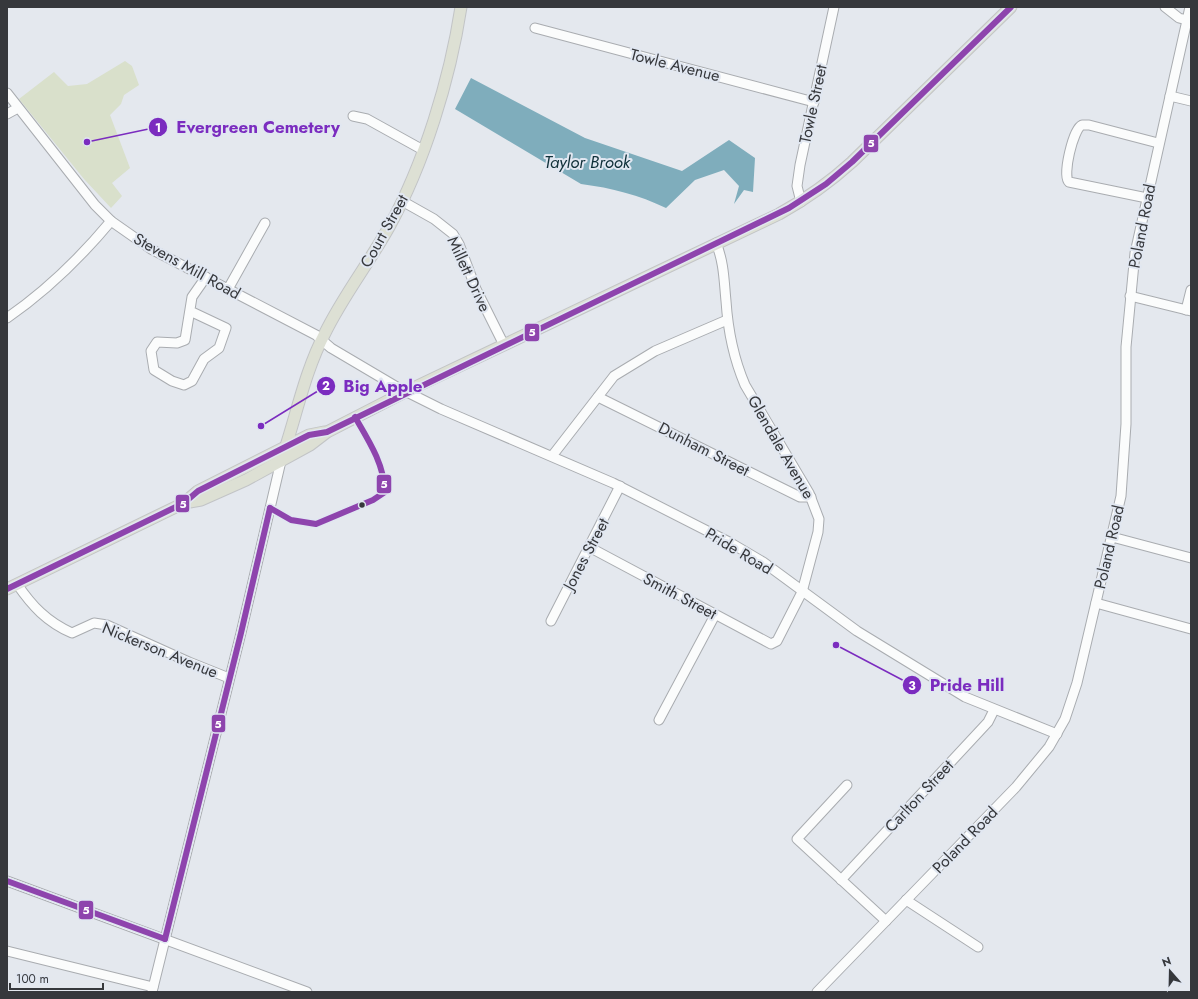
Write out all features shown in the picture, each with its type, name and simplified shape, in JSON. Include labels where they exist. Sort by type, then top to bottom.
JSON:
[{"type":"main road","name":"Court Street","points":[[281,461],[310,368],[321,340],[333,316],[376,249],[402,201],[423,150],[454,48],[461,7]]},
{"type":"main road","points":[[184,502],[201,500],[281,461],[310,445],[327,432],[407,391],[779,214],[801,202],[827,185],[852,162],[1011,7]]},
{"type":"main road","points":[[12,586],[184,502],[198,491],[309,435],[327,432]]},
{"type":"street","name":"Towle Street","points":[[801,202],[797,182],[834,7]]},
{"type":"street","points":[[1165,7],[1179,18],[1187,20]]},
{"type":"street","name":"Poland Road","points":[[817,992],[1020,783],[1041,758],[1057,734],[1065,718],[1073,696],[1121,496],[1124,470],[1130,296],[1135,253],[1158,143],[1190,7]]},
{"type":"street","name":"Towle Avenue","points":[[535,28],[814,102]]},
{"type":"street","name":"Stevens Mill Road","points":[[7,93],[95,205],[111,221],[151,248],[321,340],[331,348],[407,391]]},
{"type":"street","points":[[1170,96],[1191,101]]},
{"type":"street","points":[[7,114],[18,108]]},
{"type":"street","points":[[353,116],[367,120],[423,150]]},
{"type":"street","points":[[1147,198],[1069,182],[1066,180],[1066,173],[1069,157],[1075,132],[1079,126],[1089,125],[1158,143]]},
{"type":"street","name":"Millett Drive","points":[[402,201],[434,219],[453,234],[459,244],[476,289],[504,345]]},
{"type":"street","points":[[7,318],[34,298],[64,272],[111,221]]},
{"type":"street","points":[[228,289],[264,223]]},
{"type":"street","name":"Glendale Avenue","points":[[716,243],[723,263],[728,320],[734,358],[745,385],[811,497],[817,511],[819,527],[802,592],[777,641],[771,644]]},
{"type":"street","points":[[190,310],[226,328],[219,348],[204,359],[192,381],[184,385],[172,381],[154,370],[151,351],[157,342],[176,343],[185,340],[192,297],[206,277]]},
{"type":"street","points":[[1130,296],[1188,311],[1191,290]]},
{"type":"street","points":[[552,456],[611,379],[641,358],[728,320]]},
{"type":"street","name":"Pride Road","points":[[407,391],[441,409],[620,486],[742,550],[763,562],[838,619],[965,697],[994,710],[1057,734]]},
{"type":"street","name":"Dunham Street","points":[[598,397],[800,497],[811,497]]},
{"type":"street","points":[[7,952],[153,990],[241,633],[281,461]]},
{"type":"street","name":"Jones Street","points":[[551,621],[620,486]]},
{"type":"street","points":[[1112,537],[1191,558]]},
{"type":"street","name":"Smith Street","points":[[589,547],[771,644]]},
{"type":"street","name":"Nickerson Avenue","points":[[12,586],[48,620],[61,629],[72,633],[94,623],[107,625],[189,662],[229,678]]},
{"type":"street","points":[[1096,603],[1191,629]]},
{"type":"street","points":[[659,720],[715,615]]},
{"type":"street","name":"Carlton Street","points":[[841,880],[988,722],[994,710]]},
{"type":"street","points":[[847,785],[797,839],[886,921]]},
{"type":"street","points":[[7,881],[307,992]]},
{"type":"street","points":[[906,900],[978,947]]},
{"type":"green space","points":[[125,61],[132,66],[139,85],[124,95],[121,104],[110,115],[130,168],[112,183],[122,196],[111,208],[84,179],[19,99],[54,72],[68,86],[87,84]]},
{"type":"water","name":"Taylor Brook","points":[[471,78],[585,138],[682,171],[729,140],[755,158],[753,192],[744,190],[734,204],[739,186],[724,170],[695,180],[666,208],[646,199],[625,193],[581,184],[455,109]]},
{"type":"transit line","name":"5","points":[[7,589],[184,503],[198,491],[309,435],[327,432],[789,208],[826,184],[852,162],[1011,7]]},
{"type":"transit line","name":"5","points":[[270,508],[291,520],[316,524],[373,500],[385,492],[379,462],[355,417]]},
{"type":"transit line","name":"5","points":[[165,939],[241,633],[270,508]]},
{"type":"transit line","name":"5","points":[[7,881],[165,939]]},
{"type":"place","name":"Evergreen Cemetery","points":[[87,142]]},
{"type":"place","name":"Big Apple","points":[[261,426]]},
{"type":"place","name":"Pride Hill","points":[[836,645]]}]
